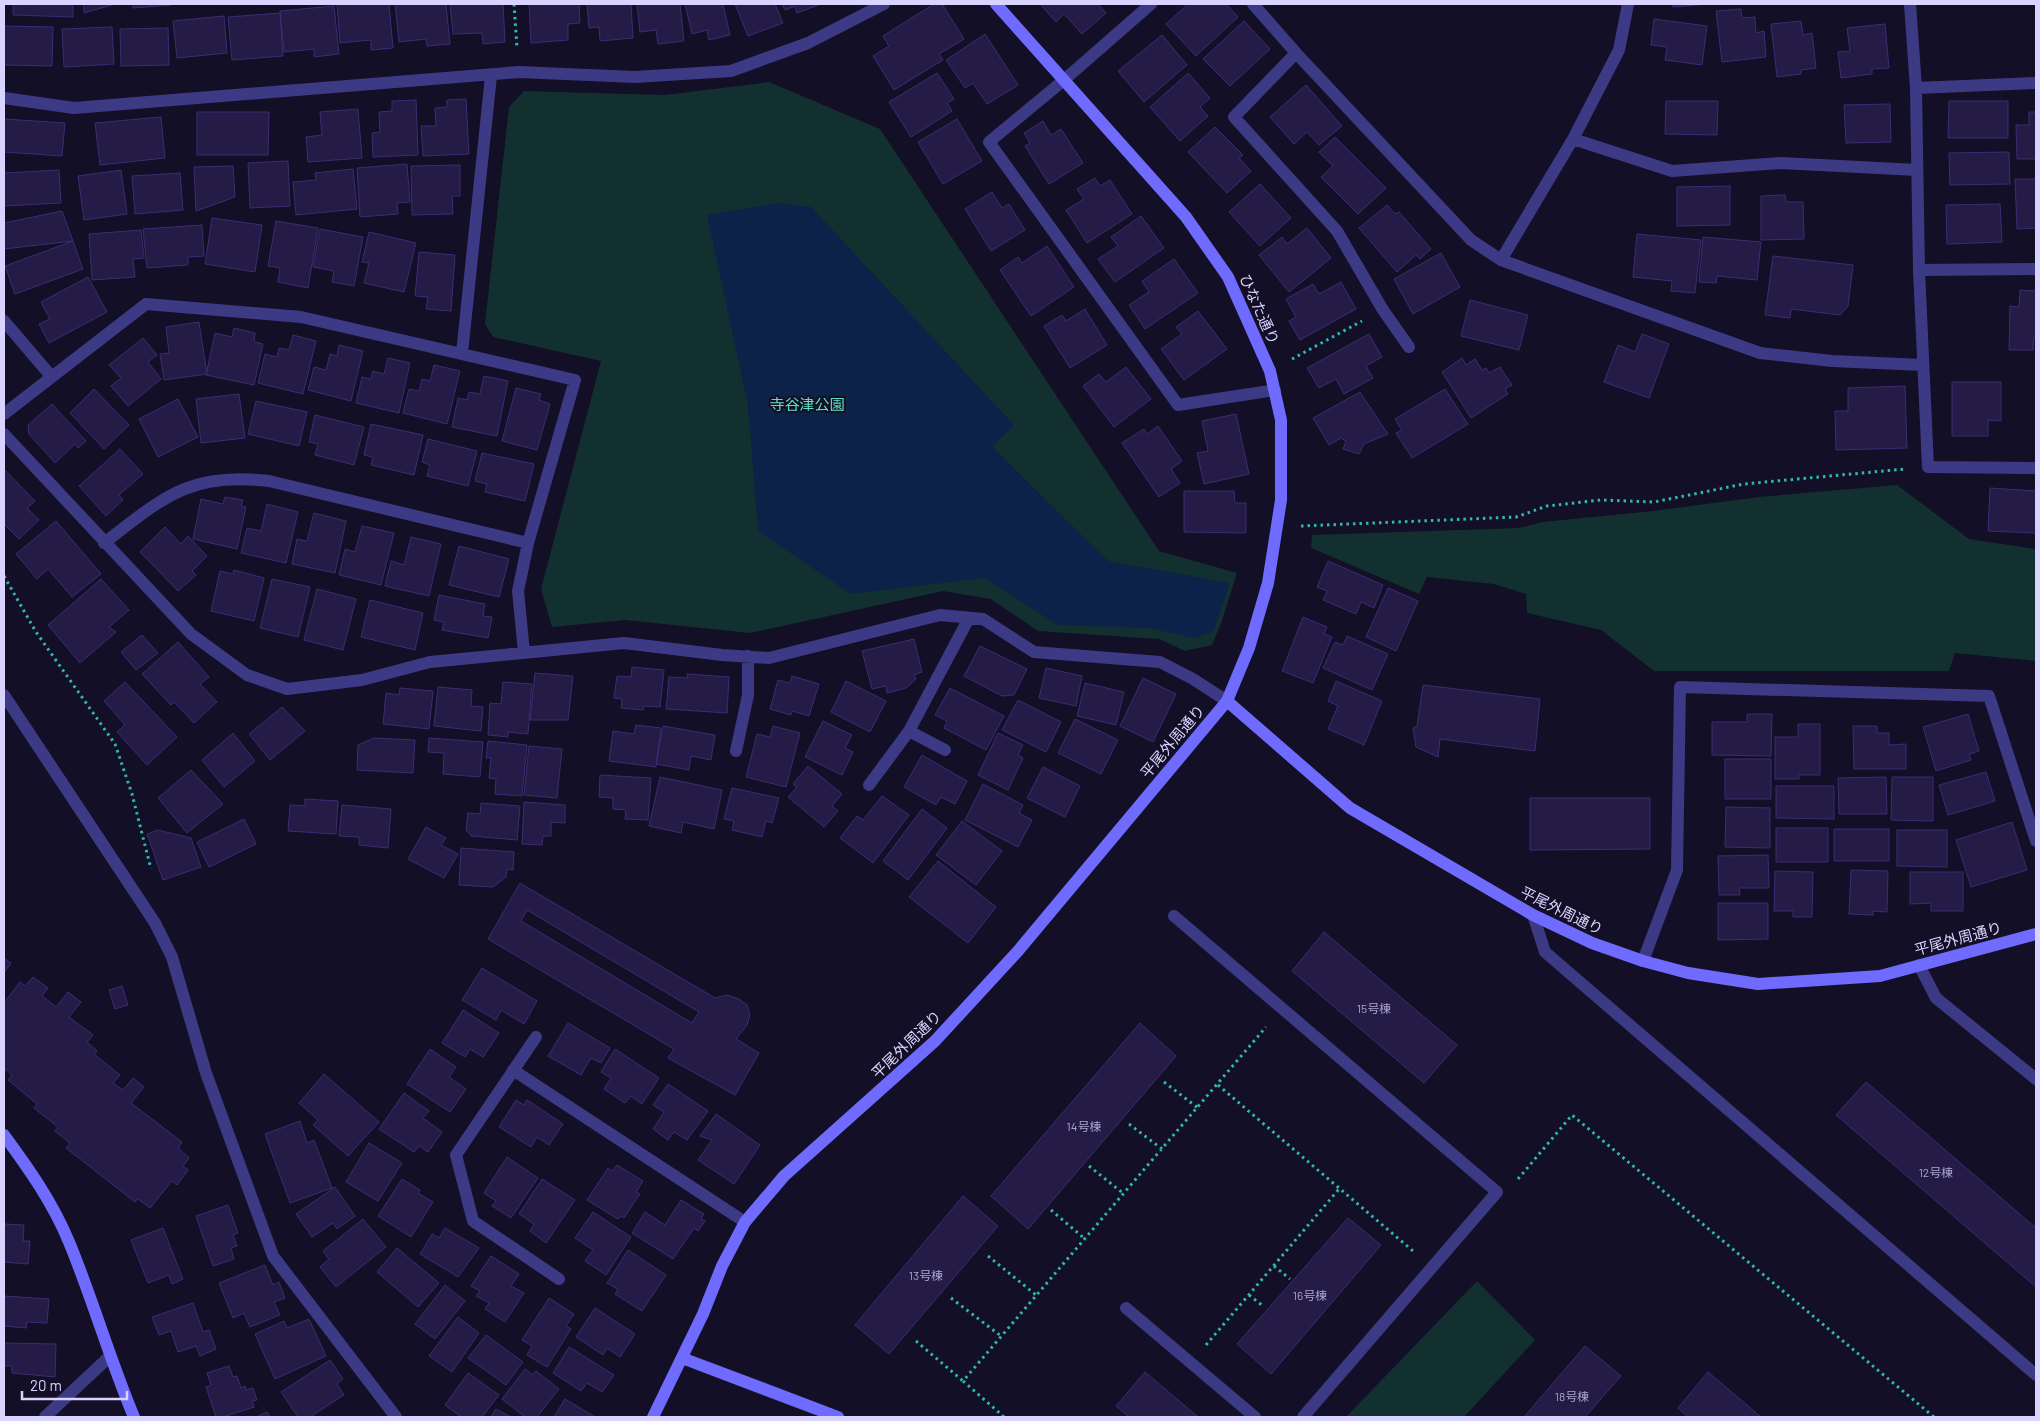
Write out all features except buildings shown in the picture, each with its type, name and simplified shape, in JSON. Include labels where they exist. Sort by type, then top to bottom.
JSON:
[{"type":"street","points":[[4,98],[74,108],[491,76],[519,72],[635,77],[731,72],[808,43],[859,9],[884,4]]},
{"type":"street","name":"ひなた通り","points":[[996,4],[1192,225],[1228,277],[1270,371],[1281,420],[1281,500],[1268,584],[1248,648],[1227,701]]},
{"type":"street","points":[[1151,4],[989,142],[1178,405],[1274,390]]},
{"type":"street","points":[[1253,4],[1296,54],[1472,240],[1501,260],[1760,353],[1832,361],[1923,365]]},
{"type":"street","points":[[1501,260],[1573,139],[1619,50],[1628,4]]},
{"type":"street","points":[[1910,4],[1916,88],[1919,270],[1928,467],[2036,468]]},
{"type":"street","points":[[1296,54],[1234,117],[1337,231],[1383,310],[1408,347]]},
{"type":"street","points":[[462,353],[491,76]]},
{"type":"street","points":[[1916,88],[2036,83]]},
{"type":"street","points":[[1573,139],[1672,171],[1781,163],[1917,170]]},
{"type":"street","points":[[1919,270],[2036,270]]},
{"type":"street","points":[[4,414],[146,304],[301,317],[575,380],[528,543],[518,591],[524,652]]},
{"type":"street","points":[[4,321],[51,376]]},
{"type":"street","points":[[4,434],[191,634],[246,675],[287,689],[362,680],[430,662],[624,643],[722,655],[769,658],[940,615],[983,619],[1034,652],[1160,662],[1193,679],[1227,701]]},
{"type":"street","points":[[104,542],[162,498],[196,483],[237,477],[269,481],[528,543]]},
{"type":"street","points":[[869,785],[910,732],[969,618]]},
{"type":"street","points":[[736,751],[748,695],[748,656]]},
{"type":"street","points":[[1643,961],[1677,870],[1680,687],[1989,696],[2036,841]]},
{"type":"street","points":[[4,695],[155,923],[172,957],[206,1073],[273,1256],[396,1417]]},
{"type":"street","name":"平尾外周通り","points":[[653,1417],[682,1358],[722,1266],[745,1222],[784,1176],[935,1041],[1018,951],[1227,701],[1350,808],[1481,887],[1533,915],[1592,944],[1643,961],[1688,973],[1758,984],[1880,976],[2036,934]]},
{"type":"street","points":[[910,732],[945,750]]},
{"type":"street","points":[[1533,915],[1545,952],[2036,1375]]},
{"type":"street","points":[[1174,916],[1497,1192],[1303,1417]]},
{"type":"street","points":[[1919,965],[1936,998],[2036,1078]]},
{"type":"street","points":[[536,1037],[456,1155],[473,1221],[558,1279]]},
{"type":"street","points":[[514,1070],[745,1222]]},
{"type":"street","points":[[4,1135],[36,1178],[69,1241],[109,1357],[134,1417]]},
{"type":"street","points":[[1126,1308],[1255,1417]]},
{"type":"street","points":[[45,1417],[109,1357]]},
{"type":"street","points":[[682,1358],[838,1417]]},
{"type":"path","points":[[514,4],[519,72]]},
{"type":"path","points":[[1270,371],[1383,310]]},
{"type":"path","points":[[1300,526],[1516,517],[1547,506],[1601,500],[1654,502],[1744,484],[1928,467]]},
{"type":"path","points":[[4,576],[36,632],[115,744],[132,794],[153,878]]},
{"type":"path","points":[[963,1381],[1218,1085],[1282,1007]]},
{"type":"path","points":[[1164,1082],[1198,1108]]},
{"type":"path","points":[[1218,1085],[1396,1237]]},
{"type":"path","points":[[1497,1192],[1502,1197],[1572,1115],[1934,1417]]},
{"type":"path","points":[[1129,1124],[1162,1149]]},
{"type":"path","points":[[1090,1166],[1124,1194]]},
{"type":"path","points":[[1191,1363],[1339,1189]]},
{"type":"path","points":[[1051,1210],[1085,1239]]},
{"type":"path","points":[[988,1256],[1036,1295]]},
{"type":"path","points":[[1274,1266],[1290,1279]]},
{"type":"path","points":[[1249,1295],[1263,1306]]},
{"type":"path","points":[[951,1298],[1002,1336]]},
{"type":"path","points":[[916,1341],[1002,1417]]},
{"type":"green space","name":"寺谷津公園","points":[[769,82],[880,129],[1159,551],[1237,573],[1222,621],[1212,645],[1185,651],[1159,639],[1038,631],[991,599],[943,591],[750,633],[625,620],[552,627],[541,589],[601,361],[493,337],[485,324],[509,107],[524,91],[665,95]]},
{"type":"green space","points":[[1897,485],[1969,539],[2036,549],[2036,661],[1955,653],[1949,671],[1654,671],[1601,630],[1527,613],[1526,594],[1494,584],[1427,577],[1419,594],[1311,548],[1312,535],[1519,528],[1542,522],[1653,511],[1759,497]]},
{"type":"green space","points":[[1477,1281],[1535,1340],[1464,1417],[1346,1417]]},
{"type":"water","points":[[777,203],[811,207],[1014,425],[992,447],[1108,561],[1230,583],[1213,632],[1193,638],[1150,628],[1058,625],[984,578],[851,594],[758,531],[748,405],[707,215]]}]
